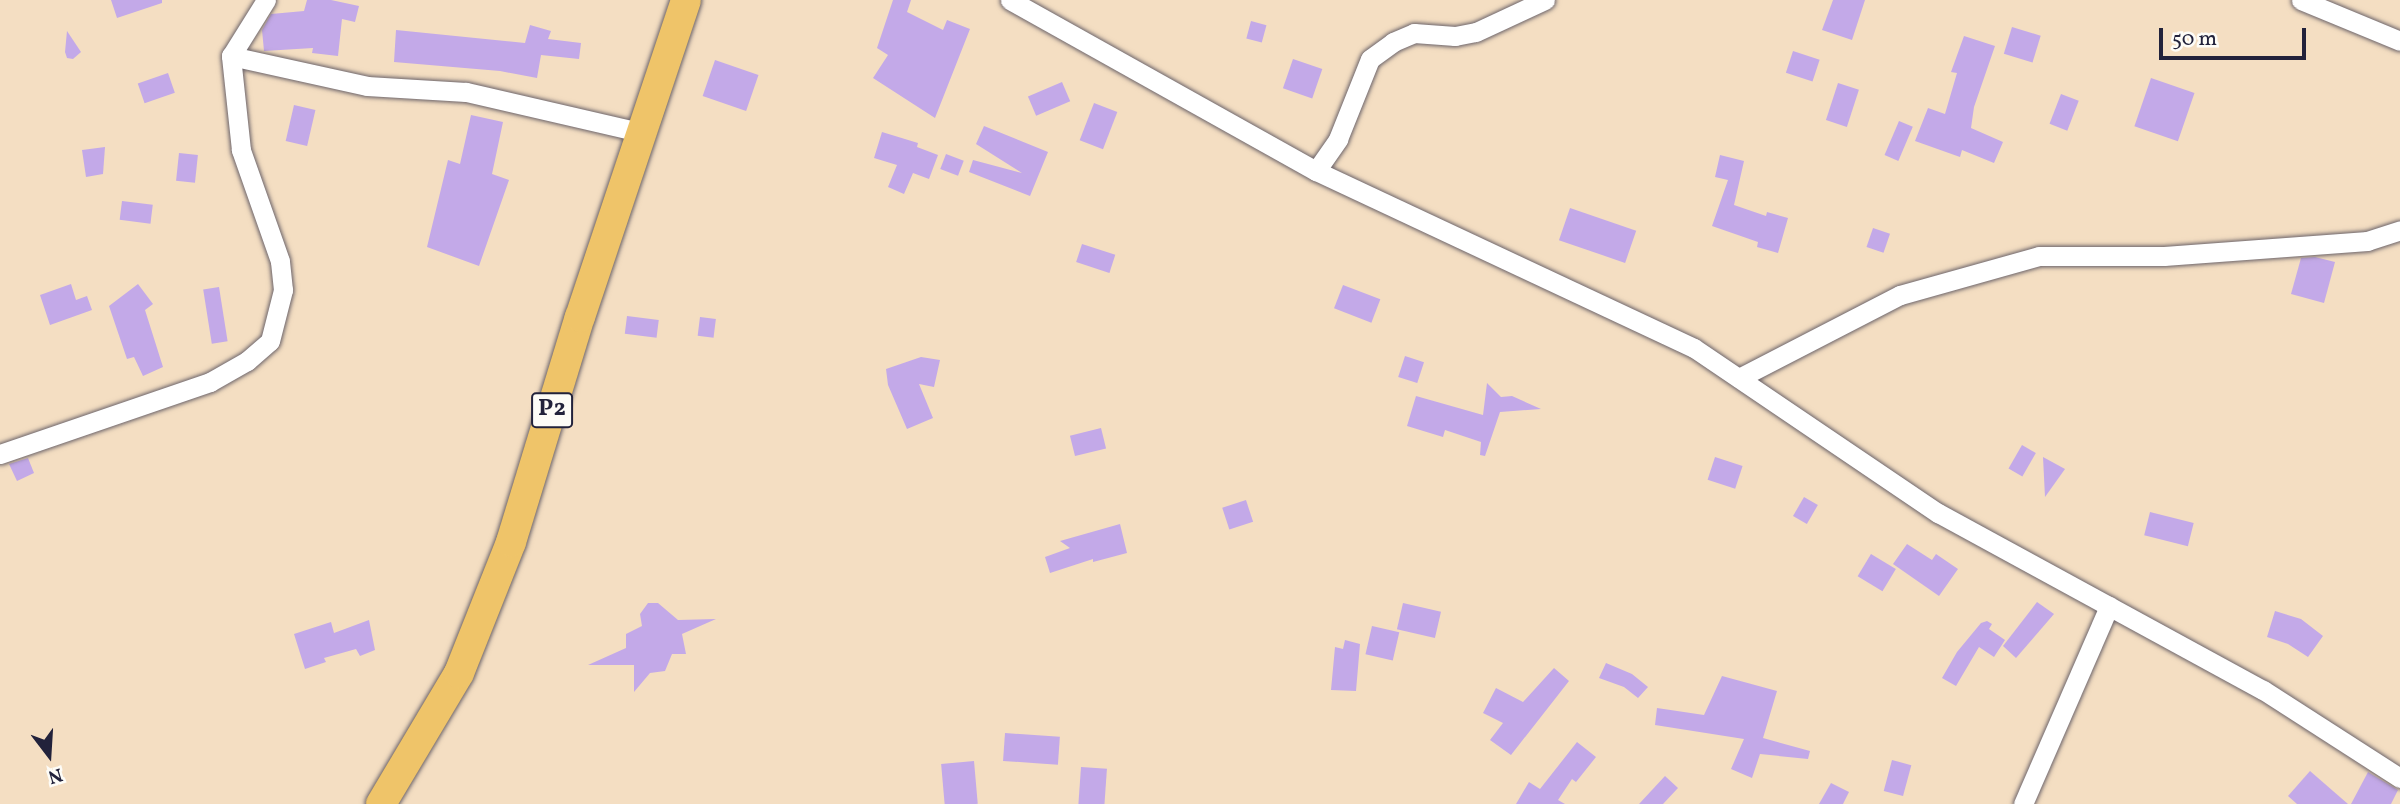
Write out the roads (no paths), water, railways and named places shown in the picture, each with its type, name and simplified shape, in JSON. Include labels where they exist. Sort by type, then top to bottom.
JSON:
[{"type":"main road","name":"P2","points":[[379,804],[459,673],[511,542],[580,317],[686,0]]},
{"type":"street","points":[[0,454],[210,382],[247,361],[270,341],[283,290],[280,261],[241,150],[231,56],[266,0]]},
{"type":"street","points":[[1010,0],[1316,171],[1694,348],[1938,513],[2263,690],[2400,778]]},
{"type":"street","points":[[1316,171],[1338,139],[1370,59],[1414,33],[1455,36],[1476,32],[1545,0]]},
{"type":"street","points":[[2301,0],[2400,41]]},
{"type":"street","points":[[231,56],[367,86],[466,92],[643,133]]},
{"type":"street","points":[[1739,378],[1900,295],[2039,256],[2191,254],[2367,241],[2400,230]]},
{"type":"street","points":[[2023,804],[2109,606]]}]
